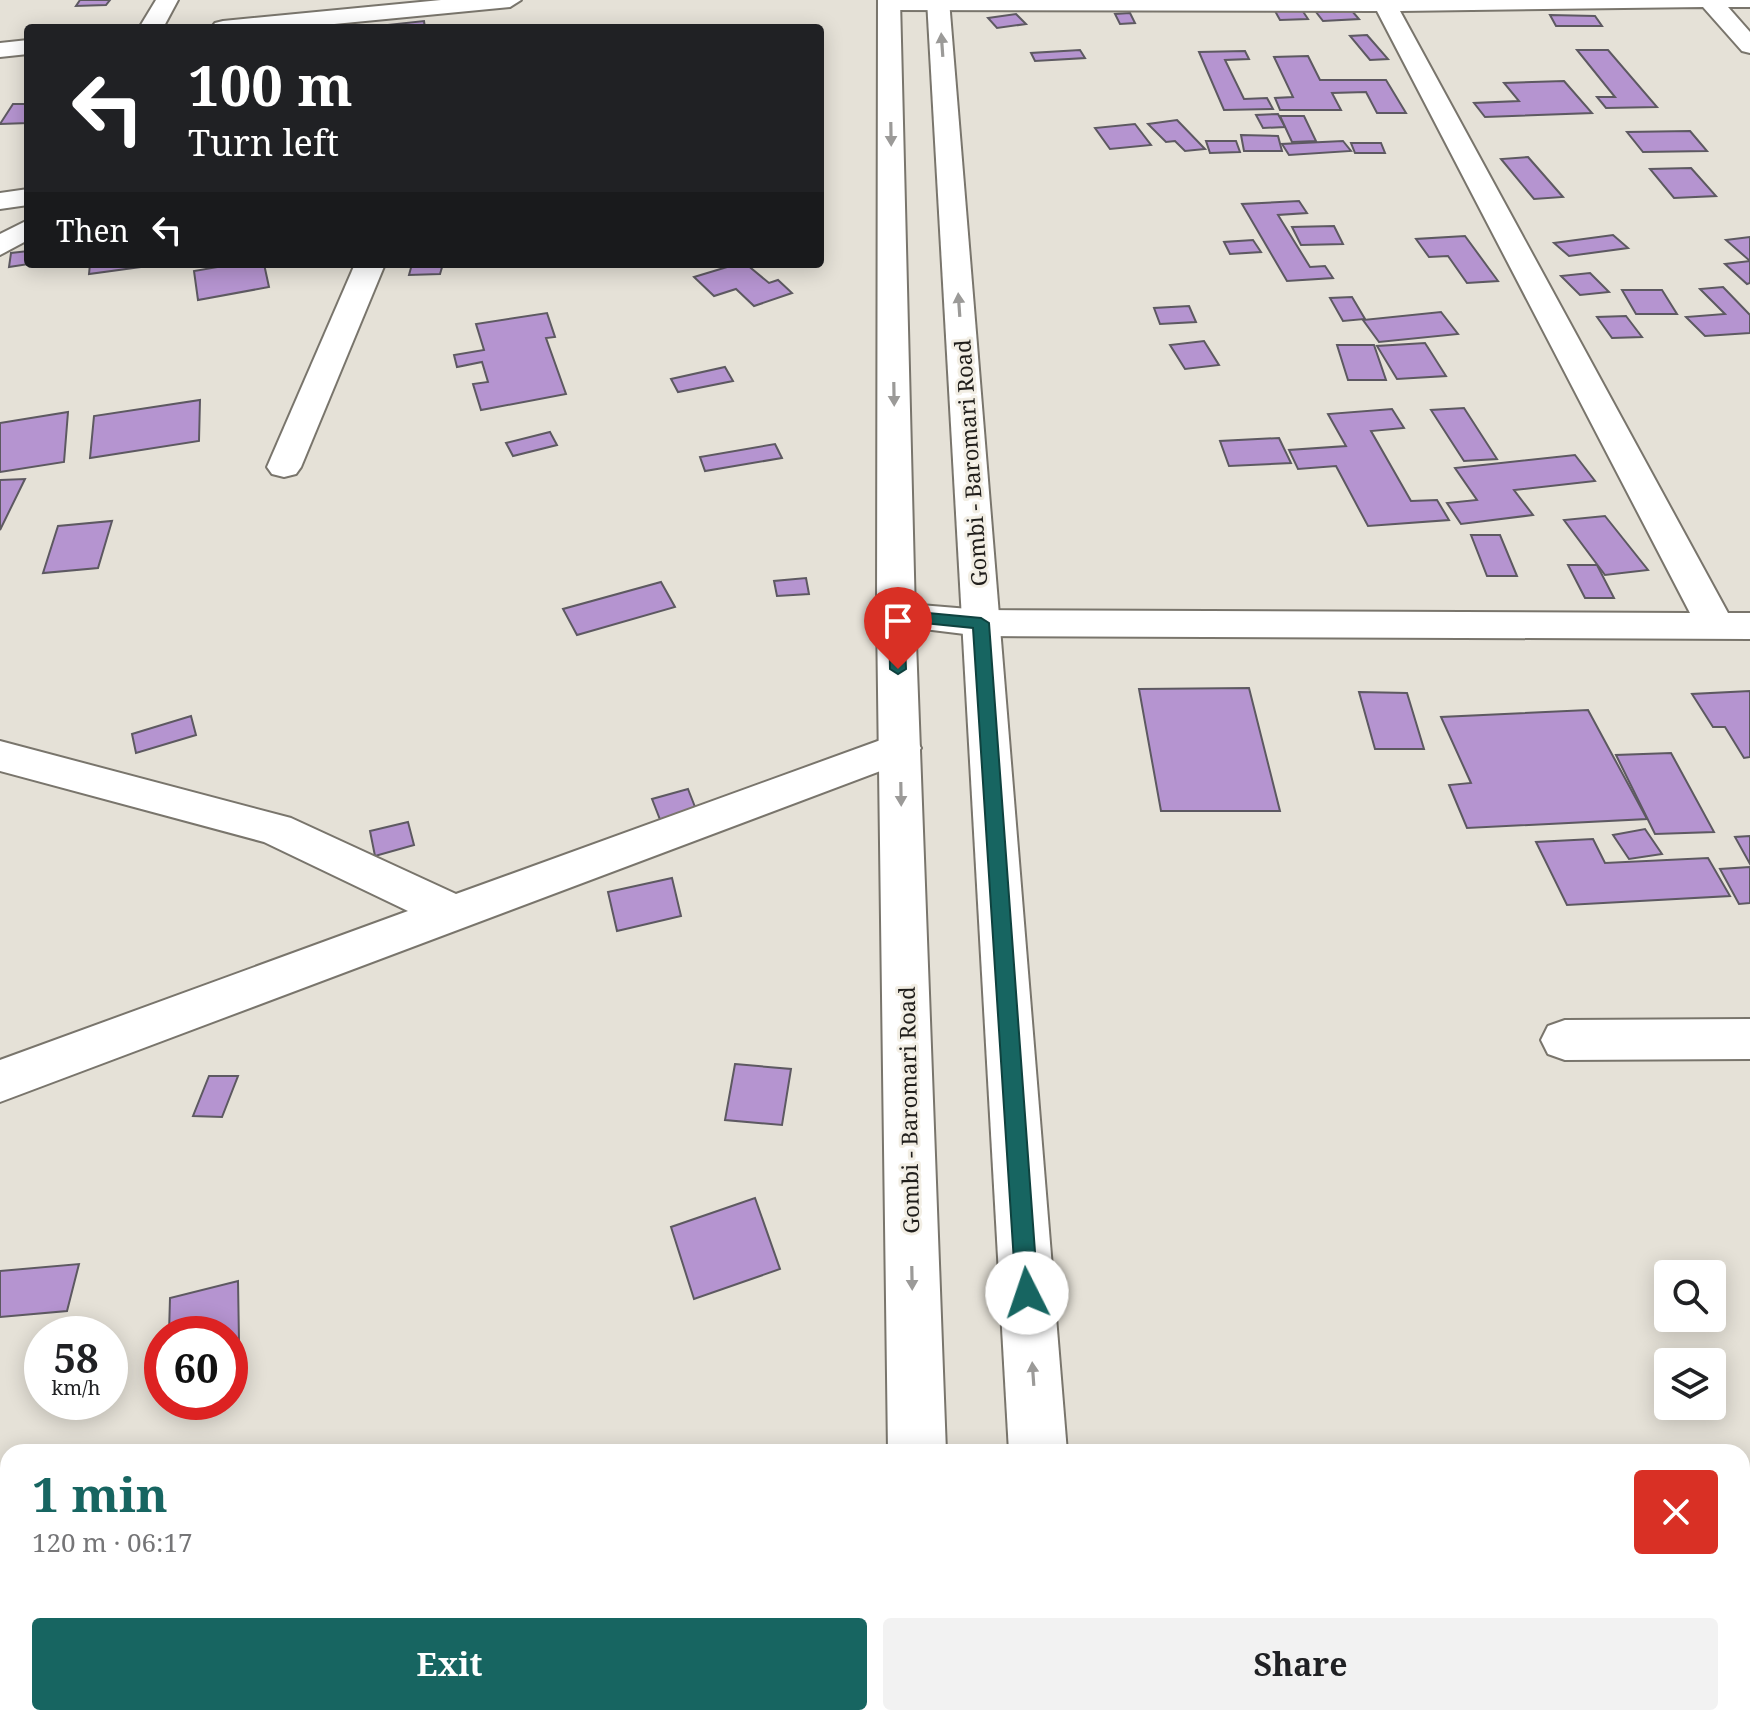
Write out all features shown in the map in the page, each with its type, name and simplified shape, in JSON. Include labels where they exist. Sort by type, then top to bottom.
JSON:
[{"type":"street","points":[[153,24],[167,0]]},
{"type":"street","points":[[889,1],[1385,4],[1750,0]]},
{"type":"street","points":[[264,24],[499,1]]},
{"type":"street","points":[[482,24],[499,1]]},
{"type":"street","name":"Gombi - Baromari Road","points":[[889,1],[896,615],[917,1444]]},
{"type":"street","name":"Gombi - Baromari Road","points":[[939,1],[1037,1444]]},
{"type":"street","points":[[1710,1],[1750,46]]},
{"type":"street","points":[[896,615],[981,623],[1733,626],[1385,4]]},
{"type":"street","points":[[0,50],[24,47]]},
{"type":"street","points":[[0,201],[24,198]]},
{"type":"street","points":[[0,246],[24,231]]},
{"type":"street","points":[[284,467],[368,268]]},
{"type":"street","points":[[0,1081],[900,748]]},
{"type":"street","points":[[0,756],[276,829],[454,913]]},
{"type":"street","points":[[1565,1040],[1750,1039]]},
{"type":"building","points":[[80,0],[110,0],[106,5],[76,6]]},
{"type":"building","points":[[1302,10],[1308,19],[1280,20],[1275,11]]},
{"type":"building","points":[[1352,11],[1359,19],[1323,21],[1316,12]]},
{"type":"building","points":[[1130,13],[1135,23],[1120,24],[1115,14]]},
{"type":"building","points":[[1016,14],[1026,24],[997,28],[988,18]]},
{"type":"building","points":[[1550,15],[1595,16],[1602,26],[1556,26]]},
{"type":"building","points":[[424,21],[424,24],[397,24]]},
{"type":"building","points":[[1367,35],[1388,59],[1370,60],[1350,36]]},
{"type":"building","points":[[1080,50],[1085,58],[1035,61],[1031,53]]},
{"type":"building","points":[[1577,50],[1608,50],[1657,107],[1606,108],[1597,97],[1615,97]]},
{"type":"building","points":[[1245,51],[1249,59],[1225,60],[1244,99],[1267,98],[1273,109],[1224,110],[1199,52]]},
{"type":"building","points":[[1308,56],[1320,80],[1386,80],[1406,113],[1377,113],[1366,92],[1332,93],[1341,110],[1280,110],[1275,98],[1293,97],[1274,57]]},
{"type":"building","points":[[1564,81],[1592,113],[1485,117],[1474,103],[1519,101],[1504,83]]},
{"type":"building","points":[[13,104],[24,104],[24,123],[0,124]]},
{"type":"building","points":[[1278,114],[1285,127],[1263,128],[1256,115]]},
{"type":"building","points":[[1280,116],[1304,116],[1316,141],[1292,142]]},
{"type":"building","points":[[1177,120],[1205,149],[1185,151],[1175,141],[1166,142],[1148,124]]},
{"type":"building","points":[[1135,124],[1151,145],[1110,149],[1095,128]]},
{"type":"building","points":[[1690,131],[1707,151],[1643,152],[1627,132]]},
{"type":"building","points":[[1241,135],[1278,136],[1282,151],[1244,151]]},
{"type":"building","points":[[1206,141],[1236,141],[1240,152],[1210,153]]},
{"type":"building","points":[[1343,141],[1351,151],[1289,155],[1282,144]]},
{"type":"building","points":[[1351,143],[1381,143],[1385,153],[1355,153]]},
{"type":"building","points":[[1528,157],[1563,197],[1534,199],[1501,159]]},
{"type":"building","points":[[1691,168],[1716,196],[1674,198],[1650,169]]},
{"type":"building","points":[[1299,201],[1307,213],[1278,215],[1310,267],[1325,266],[1333,278],[1287,281],[1242,204]]},
{"type":"building","points":[[1334,226],[1343,244],[1301,245],[1292,227]]},
{"type":"building","points":[[1613,235],[1628,248],[1569,256],[1554,243]]},
{"type":"building","points":[[1465,236],[1498,281],[1467,283],[1448,256],[1429,257],[1416,239]]},
{"type":"building","points":[[1750,237],[1750,261],[1726,240]]},
{"type":"building","points":[[1253,240],[1261,252],[1230,254],[1224,242]]},
{"type":"building","points":[[24,251],[24,265],[9,267],[11,253]]},
{"type":"building","points":[[1750,261],[1750,283],[1747,284],[1725,264]]},
{"type":"building","points":[[90,268],[133,268],[89,274]]},
{"type":"building","points":[[265,268],[269,287],[198,300],[194,271]]},
{"type":"building","points":[[411,268],[442,268],[440,274],[409,275]]},
{"type":"building","points":[[724,268],[751,268],[769,283],[778,280],[792,293],[754,306],[736,289],[714,296],[694,277]]},
{"type":"building","points":[[1590,273],[1609,292],[1580,295],[1561,276]]},
{"type":"building","points":[[1723,287],[1750,315],[1750,333],[1705,336],[1686,317],[1725,314],[1700,289]]},
{"type":"building","points":[[1622,290],[1662,290],[1677,314],[1636,314]]},
{"type":"building","points":[[1352,297],[1365,319],[1343,321],[1330,298]]},
{"type":"building","points":[[1189,306],[1196,322],[1160,324],[1154,308]]},
{"type":"building","points":[[1441,312],[1458,334],[1379,342],[1363,320]]},
{"type":"building","points":[[547,313],[555,337],[546,338],[566,394],[481,410],[473,384],[488,382],[482,362],[457,367],[454,355],[484,350],[476,324]]},
{"type":"building","points":[[1626,316],[1642,337],[1612,338],[1597,317]]},
{"type":"building","points":[[1204,341],[1219,365],[1185,369],[1170,345]]},
{"type":"building","points":[[1425,343],[1446,376],[1397,379],[1377,346]]},
{"type":"building","points":[[1337,345],[1374,345],[1386,380],[1348,380]]},
{"type":"building","points":[[725,367],[733,381],[678,392],[671,379]]},
{"type":"building","points":[[200,400],[199,441],[90,458],[94,416]]},
{"type":"building","points":[[1464,408],[1497,459],[1464,461],[1431,410]]},
{"type":"building","points":[[1392,409],[1404,428],[1371,431],[1411,501],[1437,500],[1449,520],[1368,526],[1336,466],[1298,469],[1289,450],[1346,446],[1328,414]]},
{"type":"building","points":[[68,412],[64,462],[0,472],[0,423]]},
{"type":"building","points":[[550,432],[557,445],[513,456],[506,443]]},
{"type":"building","points":[[1279,438],[1291,463],[1229,466],[1220,441]]},
{"type":"building","points":[[775,444],[782,458],[705,471],[700,457]]},
{"type":"building","points":[[1575,455],[1595,481],[1514,490],[1533,515],[1461,524],[1447,503],[1477,500],[1455,468]]},
{"type":"building","points":[[25,479],[0,530],[0,480]]},
{"type":"building","points":[[1605,516],[1648,570],[1605,575],[1564,520]]},
{"type":"building","points":[[112,521],[98,568],[43,573],[58,526]]},
{"type":"building","points":[[1471,535],[1500,535],[1517,576],[1487,576]]},
{"type":"building","points":[[1568,565],[1597,565],[1614,598],[1585,598]]},
{"type":"building","points":[[806,578],[809,594],[777,596],[774,581]]},
{"type":"building","points":[[661,582],[675,607],[577,635],[563,609]]},
{"type":"building","points":[[1249,688],[1280,811],[1161,811],[1139,689]]},
{"type":"building","points":[[1750,691],[1750,757],[1744,758],[1725,727],[1713,727],[1692,694]]},
{"type":"building","points":[[1359,692],[1407,693],[1424,749],[1375,749]]},
{"type":"building","points":[[1588,710],[1647,819],[1467,828],[1449,785],[1471,783],[1441,717]]},
{"type":"building","points":[[191,716],[196,735],[136,753],[132,734]]},
{"type":"building","points":[[1671,753],[1714,832],[1655,834],[1616,755]]},
{"type":"building","points":[[688,789],[697,812],[661,822],[652,799]]},
{"type":"building","points":[[408,822],[414,845],[375,856],[370,831]]},
{"type":"building","points":[[1645,829],[1662,854],[1629,859],[1613,835]]},
{"type":"building","points":[[1750,836],[1750,864],[1735,837]]},
{"type":"building","points":[[1593,839],[1605,863],[1708,858],[1730,896],[1567,905],[1536,842]]},
{"type":"building","points":[[1750,867],[1750,903],[1739,904],[1720,869]]},
{"type":"building","points":[[672,878],[681,916],[617,931],[608,892]]},
{"type":"building","points":[[735,1064],[791,1069],[782,1125],[725,1120]]},
{"type":"building","points":[[209,1076],[238,1076],[222,1117],[193,1116]]},
{"type":"building","points":[[755,1198],[780,1269],[694,1299],[671,1227]]},
{"type":"building","points":[[79,1264],[67,1311],[0,1317],[0,1271]]},
{"type":"building","points":[[238,1281],[239,1316],[170,1316],[170,1298]]},
{"type":"route","points":[[898,669],[896,615],[981,623],[1027,1293]]}]
